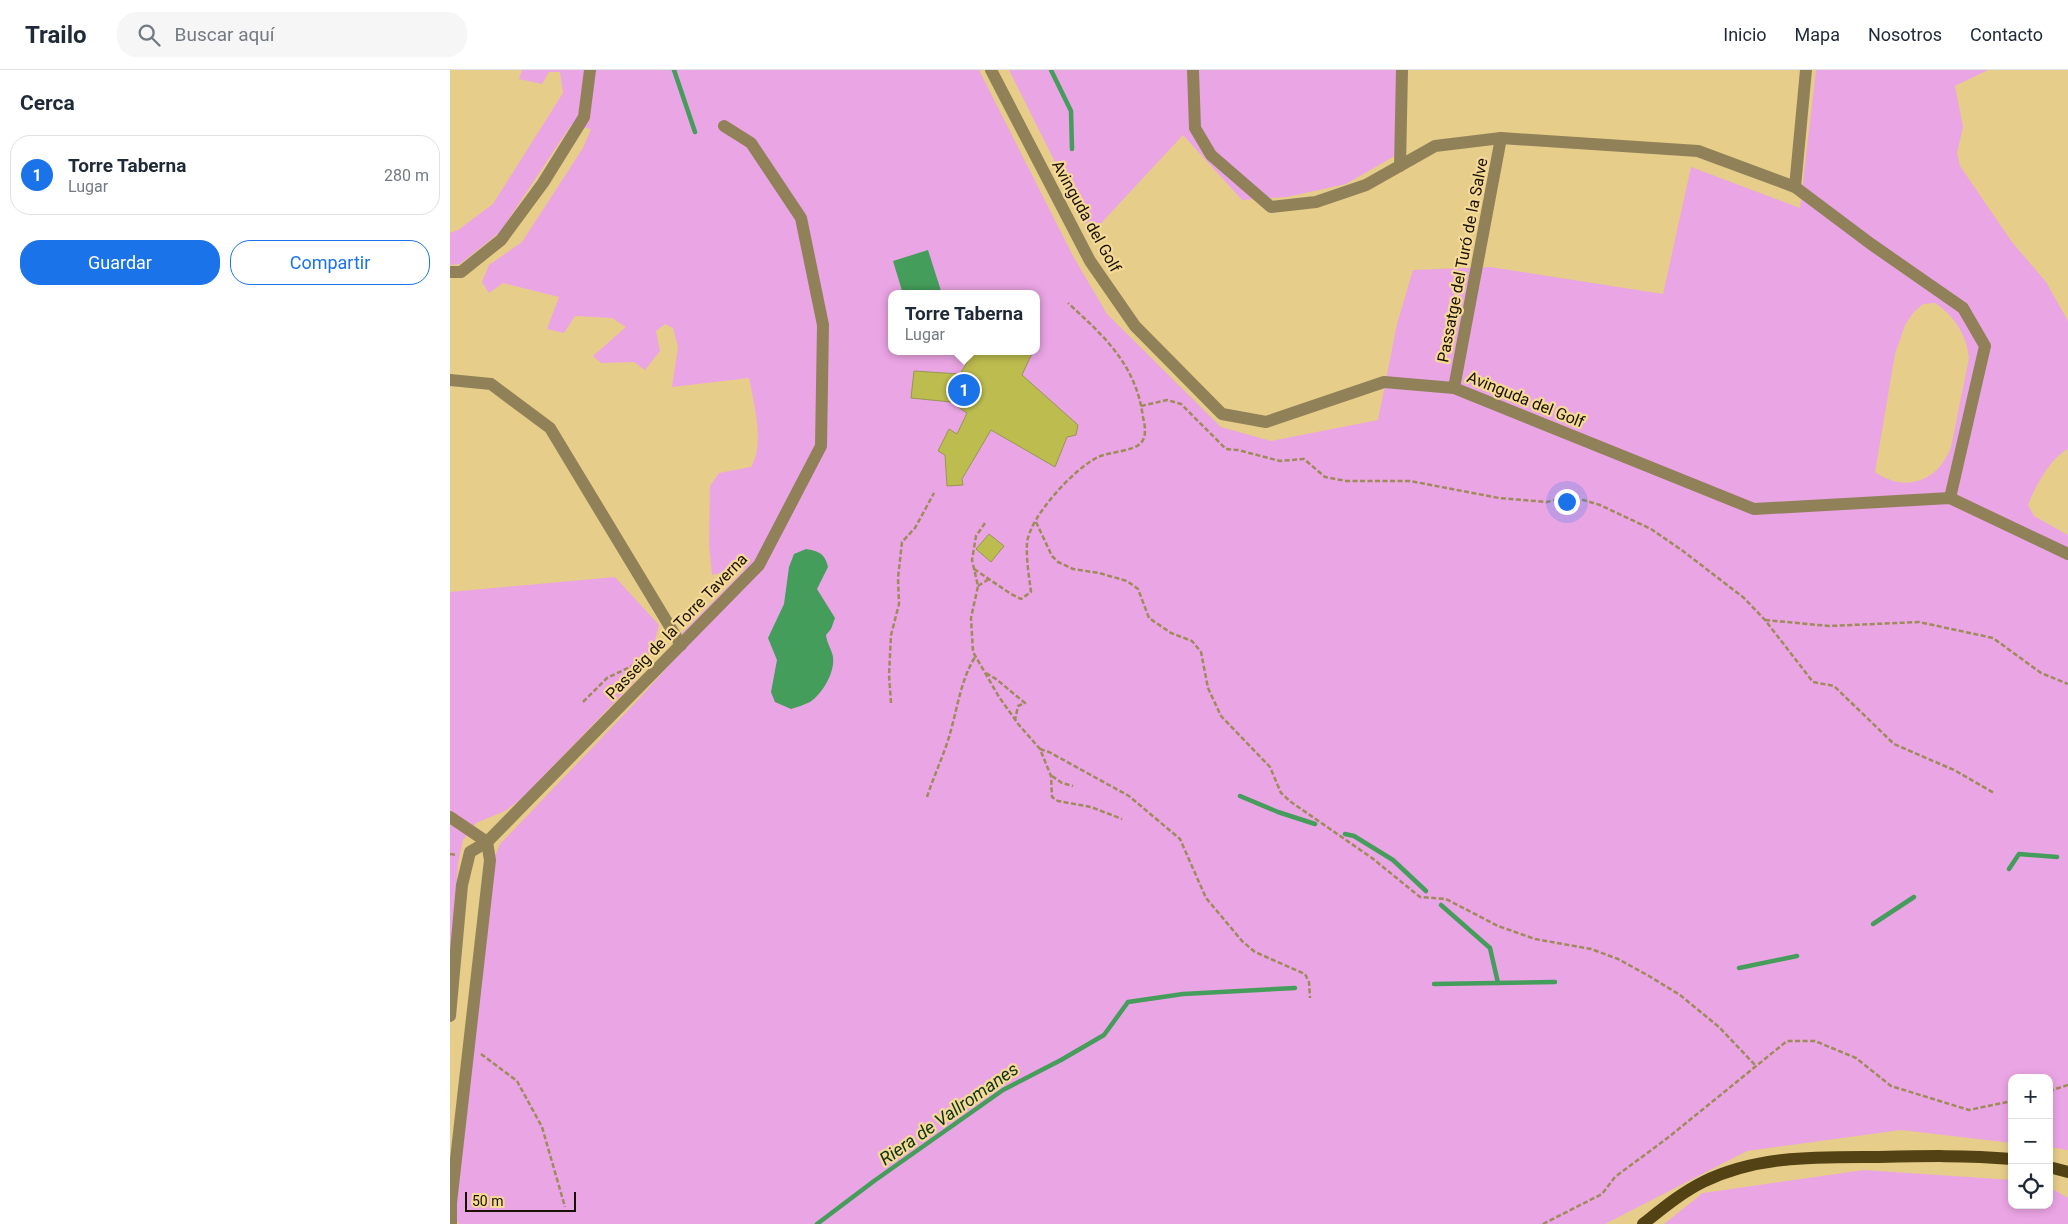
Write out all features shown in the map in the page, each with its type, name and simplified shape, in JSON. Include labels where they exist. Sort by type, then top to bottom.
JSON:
[{"type":"main road","points":[[1643,1224],[1702,1183],[1741,1168],[1773,1160],[1914,1156],[1978,1156],[2008,1160]]},
{"type":"main road","points":[[2053,1168],[2068,1172]]},
{"type":"street","points":[[450,272],[461,272],[501,240],[544,183],[584,117],[590,70]]},
{"type":"street","name":"Avinguda del Golf","points":[[991,70],[1090,261],[1135,326],[1222,414],[1266,422],[1384,382],[1454,388],[1754,509],[1950,498],[2068,554]]},
{"type":"street","points":[[1193,70],[1195,128],[1211,155],[1270,207],[1316,202],[1366,185],[1435,146],[1501,138],[1698,151],[1795,187],[1871,244],[1963,308],[1985,346],[1950,498]]},
{"type":"street","points":[[1400,166],[1402,70]]},
{"type":"street","points":[[1795,187],[1806,70]]},
{"type":"street","name":"Passeig de la Torre Taverna","points":[[450,1016],[462,884],[470,852],[487,842],[759,566],[821,446],[823,325],[801,218],[750,144],[724,126]]},
{"type":"street","name":"Passatge del Turó de la Salve","points":[[1454,388],[1501,138]]},
{"type":"street","points":[[450,380],[491,384],[550,428],[681,646]]},
{"type":"street","points":[[450,817],[487,842],[490,860],[451,1203],[452,1224]]},
{"type":"path","points":[[974,569],[1011,594],[1021,598],[1031,592],[1027,541],[1045,506],[1061,486],[1085,465],[1100,457],[1134,448],[1142,442],[1146,431],[1141,406],[1131,377],[1119,355],[1102,334],[1068,303]]},
{"type":"path","points":[[1141,406],[1167,400],[1181,404],[1226,449],[1280,460],[1304,458],[1326,477],[1346,481],[1410,481],[1499,498],[1547,502],[1570,496],[1600,505],[1651,529],[1744,598],[1765,620],[1813,682],[1834,686],[1894,744],[1954,770],[1994,793]]},
{"type":"path","points":[[892,703],[889,675],[891,635],[899,604],[898,578],[902,542],[915,528],[934,493]]},
{"type":"path","points":[[1036,522],[1052,556],[1058,562],[1073,569],[1099,573],[1128,581],[1138,589],[1149,618],[1171,633],[1192,640],[1202,652],[1208,688],[1221,716],[1270,766],[1281,793],[1291,802],[1372,858],[1420,897],[1446,899],[1498,926],[1535,939],[1591,950],[1618,959],[1649,976],[1680,995],[1719,1027],[1756,1066]]},
{"type":"path","points":[[985,523],[976,536],[972,560],[978,586],[971,618],[973,652],[999,697],[1015,720],[1040,749],[1051,776],[1052,797],[1058,801],[1091,807],[1122,819]]},
{"type":"path","points":[[978,586],[989,579]]},
{"type":"path","points":[[1765,620],[1829,626],[1919,622],[1993,638],[2041,673],[2068,684]]},
{"type":"path","points":[[927,797],[950,731],[956,702],[969,667],[976,656]]},
{"type":"path","points":[[583,702],[607,678],[636,664],[652,676]]},
{"type":"path","points":[[984,672],[1026,703],[1018,706],[1015,720]]},
{"type":"path","points":[[1040,749],[1050,752],[1129,796],[1180,839],[1206,898],[1242,941],[1255,952],[1305,974],[1309,982],[1310,998]]},
{"type":"path","points":[[1051,776],[1062,783],[1073,786]]},
{"type":"path","points":[[1544,1224],[1602,1194],[1615,1177],[1670,1136],[1787,1041],[1816,1041],[1856,1058],[1891,1086],[1969,1110],[2008,1102]]},
{"type":"path","points":[[468,1052],[484,1054],[517,1081],[542,1127],[565,1208]]},
{"type":"path","points":[[2053,1090],[2068,1086]]},
{"type":"shaded area","points":[[522,70],[979,70],[1073,256],[1107,314],[1221,427],[1271,441],[1378,420],[1397,324],[1413,270],[1490,267],[1663,294],[1691,167],[1800,208],[1816,70],[1988,70],[1955,86],[1963,127],[1957,153],[1960,166],[2012,242],[2046,282],[2068,321],[2068,449],[2050,465],[2039,481],[2028,505],[2034,516],[2068,535],[2068,1150],[2053,1148],[2053,1074],[2008,1074],[2008,1143],[1901,1130],[1747,1151],[1605,1224],[460,1224],[455,1220],[493,861],[500,844],[638,700],[682,651],[674,641],[744,570],[745,567],[712,575],[709,545],[710,486],[719,473],[751,467],[755,458],[758,436],[756,412],[749,378],[672,387],[678,347],[673,328],[665,324],[656,331],[660,351],[645,370],[634,362],[601,363],[593,356],[626,327],[612,318],[575,316],[564,333],[547,329],[559,297],[503,283],[489,293],[482,282],[489,265],[522,242],[583,148],[591,129],[571,125],[500,232],[460,264],[450,265],[450,233],[458,230],[493,204],[563,93],[560,72],[549,72],[542,84],[519,79]],"holes":[[[1935,303],[1954,320],[1966,342],[1969,358],[1951,447],[1938,469],[1929,476],[1909,483],[1886,478],[1875,472],[1895,354],[1905,325],[1913,313],[1923,304]]]},
{"type":"shaded area","points":[[1009,70],[1398,70],[1398,154],[1346,184],[1287,197],[1242,200],[1183,135],[1091,234]]},
{"type":"shaded area","points":[[928,250],[941,290],[902,290],[893,261]]},
{"type":"shaded area","points":[[806,549],[823,556],[828,567],[817,589],[835,618],[831,629],[826,635],[833,663],[830,676],[819,694],[810,702],[791,709],[775,702],[771,692],[777,660],[768,638],[784,604],[789,567],[794,554]]},
{"type":"shaded area","points":[[615,577],[659,625],[653,648],[636,680],[521,799],[505,811],[476,823],[463,840],[458,864],[450,958],[450,592]]},
{"type":"shaded area","points":[[1864,1170],[2008,1180],[2008,1209],[2053,1209],[2053,1189],[2068,1198],[2068,1224],[1664,1224],[1703,1193]]},
{"type":"building","points":[[972,355],[1031,355],[1022,375],[1078,425],[1076,435],[1067,437],[1055,467],[991,430],[962,479],[963,485],[947,486],[945,455],[938,451],[949,429],[957,434],[967,413],[951,402],[911,398],[914,371],[960,374]]},
{"type":"building","points":[[989,534],[1004,546],[991,562],[976,549]]},
{"type":"waterway","points":[[674,70],[695,132]]},
{"type":"waterway","points":[[1051,70],[1071,111],[1072,149]]},
{"type":"waterway","points":[[1240,796],[1278,812],[1315,824]]},
{"type":"waterway","points":[[1345,834],[1354,836],[1393,860],[1426,891]]},
{"type":"waterway","name":"Riera de Vallromanes","points":[[2009,869],[2019,854],[2057,857]]},
{"type":"waterway","name":"Riera de Vallromanes","points":[[1873,924],[1914,897]]},
{"type":"waterway","points":[[1441,905],[1490,948],[1498,983]]},
{"type":"waterway","name":"Riera de Vallromanes","points":[[1739,968],[1797,956]]},
{"type":"waterway","name":"Riera de Vallromanes","points":[[1434,984],[1555,982]]},
{"type":"waterway","name":"Riera de Vallromanes","points":[[817,1224],[874,1181],[1003,1090],[1104,1035],[1128,1002],[1183,994],[1295,988]]},
{"type":"place","name":"Torre Taberna","points":[[964,390]]}]
